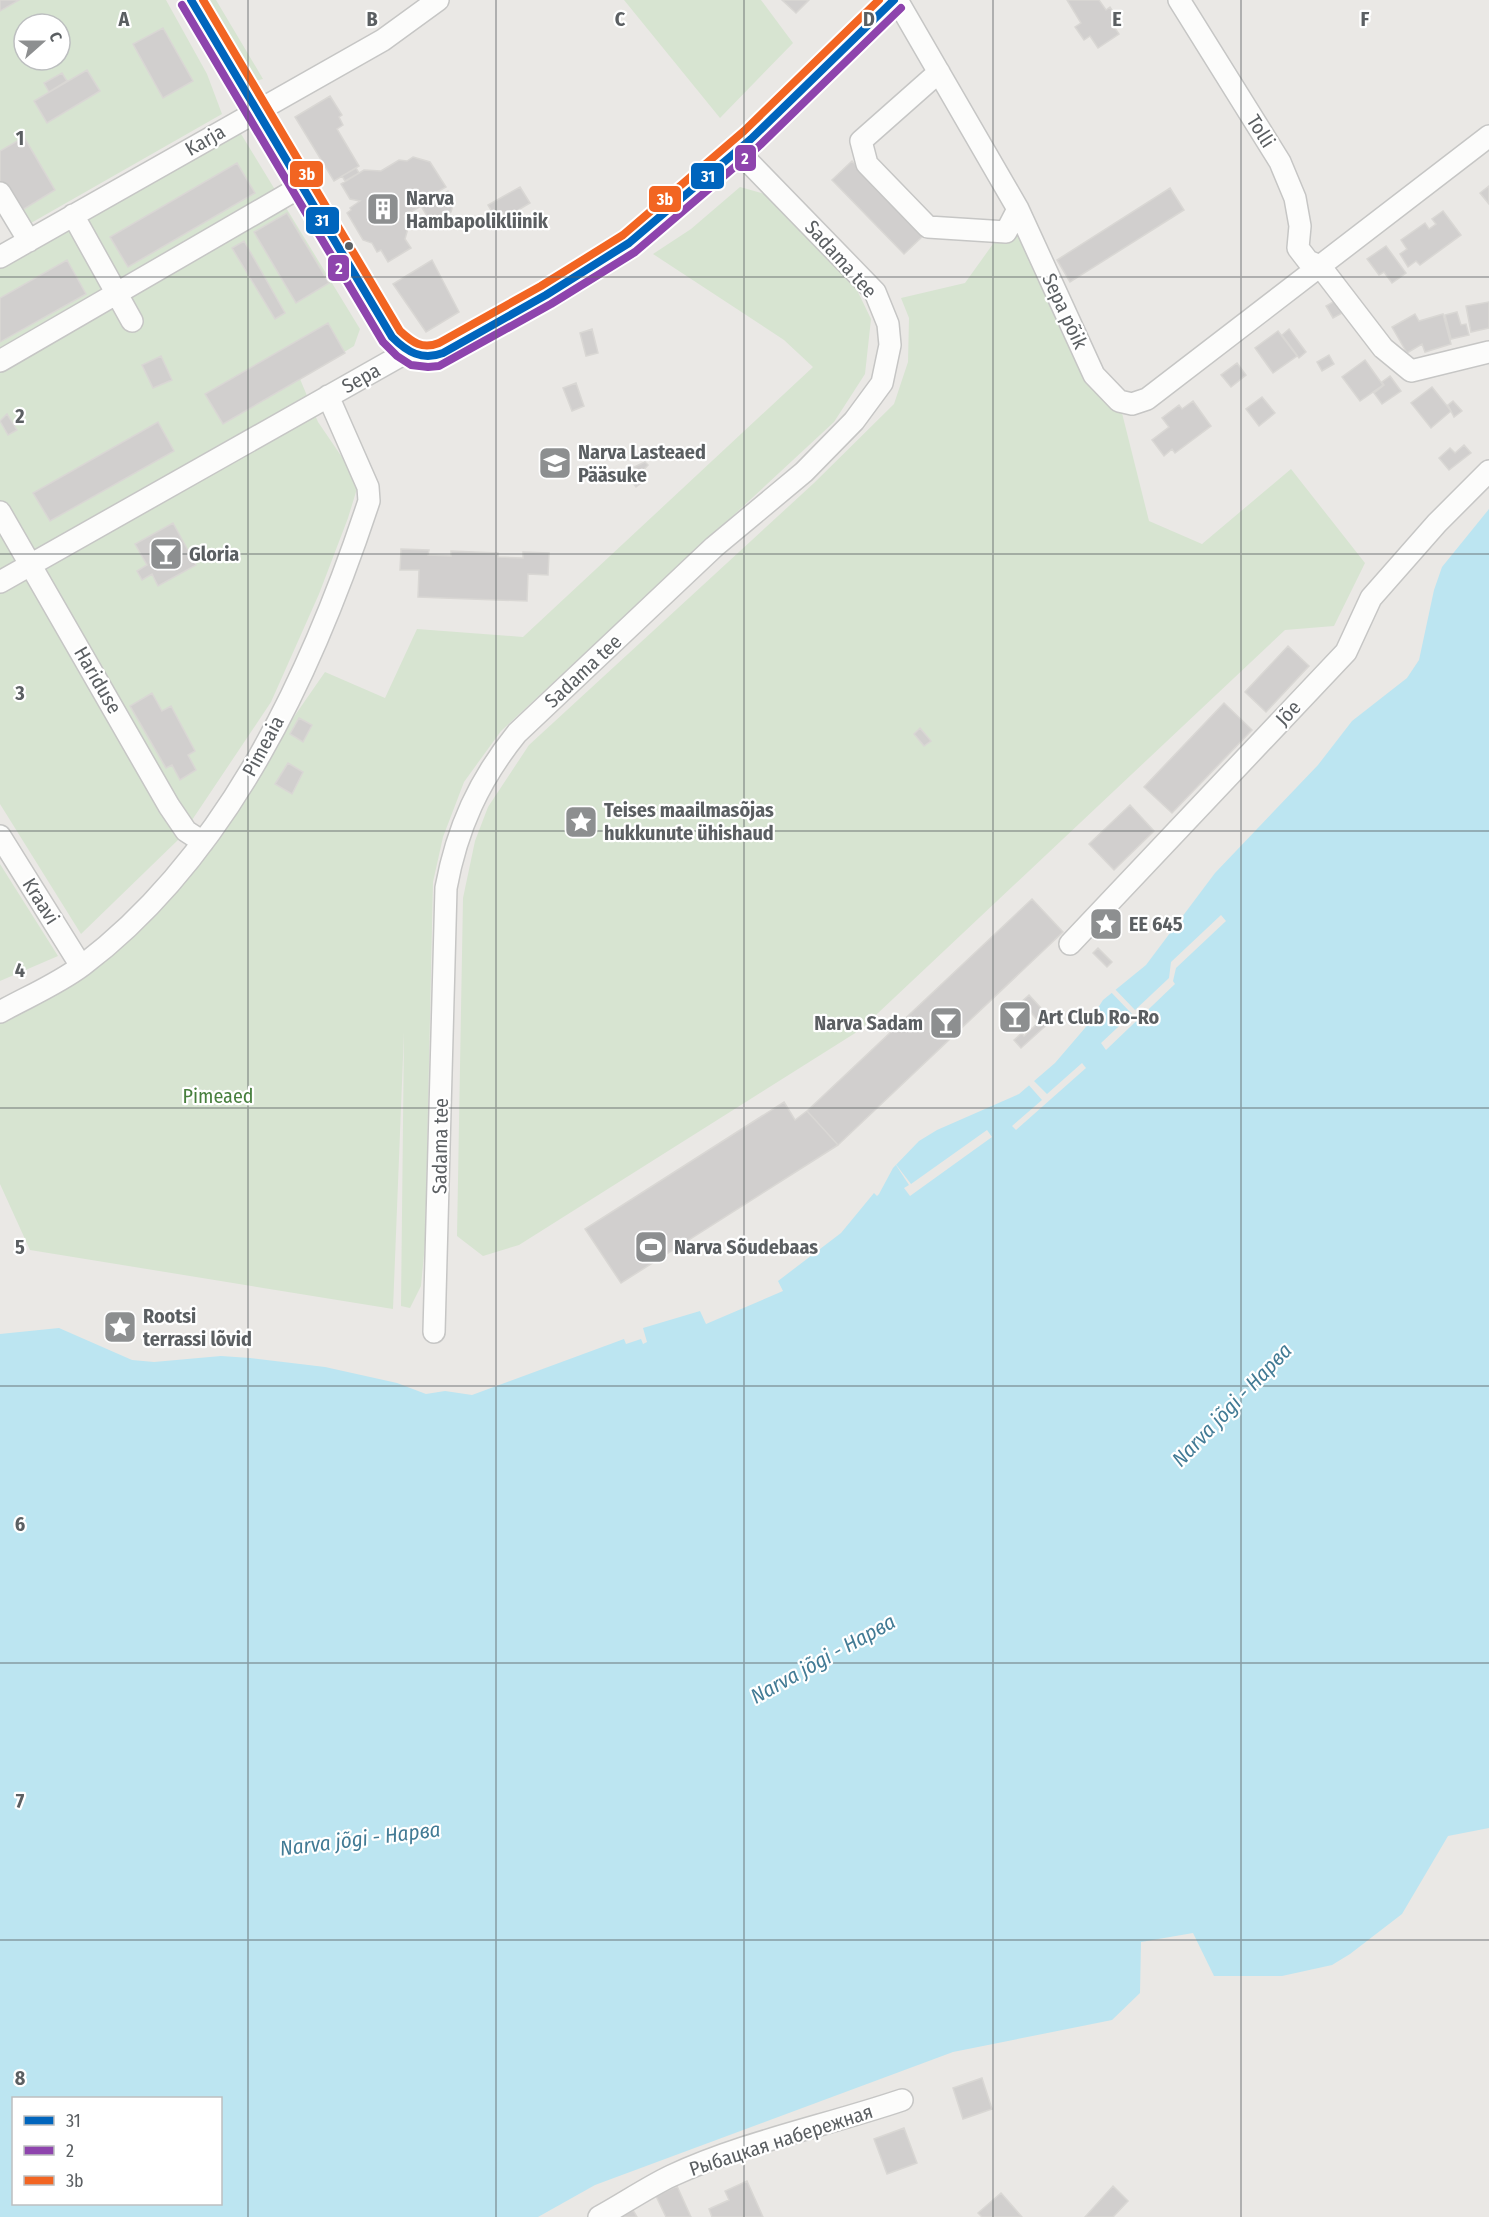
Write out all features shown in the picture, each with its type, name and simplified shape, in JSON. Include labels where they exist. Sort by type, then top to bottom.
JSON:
[{"type":"street","points":[[191,0],[392,337],[407,352],[425,357],[436,356],[546,295],[629,243],[738,151],[896,0]]},
{"type":"street","name":"Karja","points":[[0,257],[257,110],[280,101],[383,40],[438,0]]},
{"type":"street","name":"Sepa põik","points":[[896,0],[1018,209],[1094,375],[1119,401],[1132,404],[1147,399],[1320,266]]},
{"type":"street","name":"Tolli","points":[[1179,0],[1280,162],[1296,198],[1300,226],[1298,248],[1308,261],[1320,266],[1383,348],[1411,371],[1489,352]]},
{"type":"street","points":[[939,72],[861,141],[867,164],[928,227],[1006,232],[1018,209]]},
{"type":"street","points":[[1320,266],[1489,136]]},
{"type":"street","name":"Sadama tee","points":[[434,1332],[446,888],[458,835],[467,811],[491,767],[517,733],[714,547],[804,472],[875,396],[888,366],[890,345],[888,324],[874,292],[738,151]]},
{"type":"street","points":[[0,361],[302,186]]},
{"type":"street","points":[[0,194],[29,241]]},
{"type":"street","points":[[73,215],[132,321]]},
{"type":"street","name":"Sepa","points":[[0,582],[407,352]]},
{"type":"street","name":"Pimeaia","points":[[0,1012],[81,966],[140,917],[221,819],[258,758],[328,614],[369,501],[368,487],[328,396]]},
{"type":"street","name":"Jõe","points":[[1070,944],[1346,652],[1371,598],[1437,523],[1489,471]]},
{"type":"street","name":"Hariduse","points":[[0,512],[32,564],[169,806],[186,831],[203,842]]},
{"type":"street","name":"Kraavi","points":[[0,836],[81,966]]},
{"type":"street","name":"Рыбацкая набережная","points":[[599,2217],[670,2177],[760,2142],[842,2121],[902,2100]]},
{"type":"green space","points":[[0,0],[166,0],[207,74],[222,114],[24,227],[0,184]]},
{"type":"green space","points":[[207,0],[216,0],[263,79],[255,81]]},
{"type":"green space","points":[[624,0],[761,0],[793,43],[720,118]]},
{"type":"green space","points":[[238,129],[360,329],[354,346],[300,379],[318,422],[359,482],[319,594],[271,702],[180,838],[81,934],[0,804],[0,268]]},
{"type":"green space","name":"Pimeaed","points":[[740,187],[765,194],[857,290],[871,319],[865,374],[834,422],[501,731],[464,782],[443,837],[433,882],[425,1244],[421,1286],[410,1308],[401,1306],[404,1032],[393,1309],[30,1250],[0,1184],[0,1018],[87,969],[246,786],[325,672],[385,698],[417,629],[523,637],[813,367],[784,340],[653,254],[691,229]]},
{"type":"green space","points":[[1018,209],[1119,401],[1149,521],[1202,544],[1291,469],[1365,563],[1334,626],[1285,630],[860,1030],[519,1245],[483,1256],[457,1236],[463,898],[475,841],[488,807],[529,745],[814,483],[894,404],[908,362],[909,318],[901,298],[965,283]]},
{"type":"green space","points":[[0,864],[58,956],[0,981]]},
{"type":"water","name":"Narva jõgi - Нарва","points":[[1489,509],[1489,1828],[1448,1836],[1402,1914],[1332,1965],[1282,1976],[1214,1976],[1193,1933],[1141,1942],[1140,1993],[1112,2020],[953,2052],[595,2185],[538,2217],[0,2217],[0,1334],[59,1328],[132,1360],[154,1362],[221,1356],[250,1358],[325,1367],[397,1383],[426,1394],[445,1391],[472,1395],[624,1339],[626,1344],[641,1339],[643,1344],[647,1342],[643,1328],[700,1311],[706,1324],[783,1291],[778,1281],[841,1233],[874,1193],[877,1196],[879,1194],[893,1168],[919,1141],[937,1130],[1019,1094],[1055,1063],[1085,1028],[1103,1000],[1146,965],[1215,873],[1318,765],[1352,721],[1407,678],[1419,660],[1434,590],[1442,567]]},
{"type":"pier","points":[[1221,915],[1226,921],[1176,968],[1173,981],[1175,984],[1106,1050],[1101,1043],[1132,1014],[1109,990],[1112,986],[1135,1010],[1169,978],[1171,962]]},
{"type":"pier","points":[[1082,1063],[1086,1068],[1016,1130],[1012,1126],[1042,1100],[1027,1083],[1032,1079],[1047,1094]]},
{"type":"pier","points":[[987,1130],[992,1137],[910,1196],[904,1188],[909,1185],[894,1162],[911,1184]]},
{"type":"building","points":[[0,0],[19,0],[0,11]]},
{"type":"building","points":[[782,0],[809,0],[796,13]]},
{"type":"building","points":[[1067,0],[1099,0],[1106,10],[1110,7],[1117,18],[1111,22],[1119,34],[1098,48],[1090,36],[1084,40],[1075,27],[1081,23]]},
{"type":"building","points":[[163,28],[193,81],[163,98],[133,44]]},
{"type":"building","points":[[87,70],[100,91],[47,123],[34,101]]},
{"type":"building","points":[[62,73],[67,81],[49,92],[44,83]]},
{"type":"building","name":"Narva Hambapolikliinik","points":[[330,96],[342,115],[339,117],[343,125],[337,129],[359,166],[334,181],[295,117]]},
{"type":"building","points":[[24,137],[55,190],[19,212],[0,181],[0,151]]},
{"type":"building","name":"Narva Hambapolikliinik","points":[[413,157],[430,162],[446,187],[437,192],[440,197],[448,191],[454,201],[451,212],[432,224],[421,206],[404,216],[410,221],[405,239],[411,248],[388,262],[381,250],[377,252],[372,243],[363,240],[347,213],[360,201],[350,199],[341,184],[364,170],[381,171],[399,160],[407,161]]},
{"type":"building","points":[[852,161],[924,235],[904,254],[832,180]]},
{"type":"building","points":[[237,163],[255,193],[128,267],[110,237]]},
{"type":"building","points":[[356,168],[359,173],[345,181],[342,176]]},
{"type":"building","points":[[1489,186],[1489,204],[1480,193]]},
{"type":"building","points":[[520,187],[530,203],[498,222],[488,205]]},
{"type":"building","points":[[1170,188],[1184,210],[1070,282],[1057,260]]},
{"type":"building","points":[[1443,211],[1461,235],[1420,265],[1416,261],[1408,267],[1400,254],[1407,249],[1401,240],[1425,223],[1429,229],[1436,224],[1432,219]]},
{"type":"building","points":[[287,213],[329,283],[296,303],[254,232]]},
{"type":"building","points":[[244,241],[285,313],[275,319],[232,248]]},
{"type":"building","points":[[1386,246],[1406,273],[1392,283],[1384,272],[1379,275],[1367,259]]},
{"type":"building","points":[[67,260],[86,294],[0,342],[0,298]]},
{"type":"building","points":[[432,260],[459,312],[426,332],[393,284]]},
{"type":"building","points":[[1337,300],[1344,312],[1333,318],[1326,306]]},
{"type":"building","points":[[1489,302],[1489,328],[1471,332],[1466,306]]},
{"type":"building","points":[[1457,312],[1461,325],[1466,324],[1469,335],[1451,339],[1445,315]]},
{"type":"building","points":[[1415,314],[1419,321],[1443,314],[1451,344],[1425,352],[1422,344],[1407,353],[1392,327]]},
{"type":"building","points":[[328,323],[345,353],[223,424],[205,394]]},
{"type":"building","points":[[592,329],[598,353],[586,356],[580,333]]},
{"type":"building","points":[[1289,329],[1306,352],[1299,358],[1282,335]]},
{"type":"building","points":[[1278,331],[1297,356],[1273,373],[1255,348]]},
{"type":"building","points":[[1329,355],[1334,364],[1322,371],[1317,362]]},
{"type":"building","points":[[161,356],[172,380],[153,388],[142,365]]},
{"type":"building","points":[[1365,360],[1383,385],[1360,401],[1342,377]]},
{"type":"building","points":[[1237,363],[1246,375],[1231,387],[1221,375]]},
{"type":"building","points":[[1390,376],[1401,391],[1382,404],[1374,393]]},
{"type":"building","points":[[576,383],[584,406],[572,411],[563,388]]},
{"type":"building","points":[[1432,387],[1451,411],[1431,428],[1411,403]]},
{"type":"building","points":[[1262,397],[1275,413],[1259,426],[1246,409]]},
{"type":"building","points":[[1193,401],[1211,426],[1175,453],[1172,449],[1164,456],[1152,440],[1169,427],[1162,418],[1179,405],[1182,409]]},
{"type":"building","points":[[1453,401],[1462,411],[1454,417],[1448,405]]},
{"type":"building","points":[[7,414],[17,430],[8,435],[0,421]]},
{"type":"building","points":[[158,422],[174,451],[50,521],[33,493]]},
{"type":"building","points":[[1464,445],[1471,453],[1449,470],[1439,458],[1450,448],[1455,453]]},
{"type":"building","points":[[645,462],[648,465],[640,474],[645,480],[636,487],[629,478],[637,472],[634,467]]},
{"type":"building","name":"Gloria","points":[[173,523],[196,565],[158,586],[152,574],[142,580],[137,571],[147,565],[135,544]]},
{"type":"building","points":[[401,549],[429,550],[428,555],[451,556],[451,551],[498,553],[498,557],[523,558],[523,552],[549,553],[548,575],[528,574],[527,601],[418,597],[419,570],[400,570]]},
{"type":"building","points":[[1288,646],[1309,666],[1266,712],[1245,692]]},
{"type":"building","points":[[152,693],[162,711],[171,706],[195,751],[188,755],[196,770],[180,780],[172,765],[166,768],[130,706]]},
{"type":"building","points":[[1224,703],[1252,730],[1172,813],[1144,787]]},
{"type":"building","points":[[299,718],[312,725],[303,742],[290,734]]},
{"type":"building","points":[[920,728],[931,741],[924,746],[914,734]]},
{"type":"building","points":[[288,763],[303,772],[292,794],[275,784]]},
{"type":"building","points":[[1130,805],[1154,831],[1114,870],[1089,844]]},
{"type":"building","points":[[1032,899],[1063,932],[838,1145],[807,1111]]},
{"type":"building","points":[[1098,948],[1112,962],[1107,967],[1093,953]]},
{"type":"building","points":[[1029,995],[1052,1020],[1021,1048],[1014,1040],[1022,1033],[1024,1036],[1039,1022],[1028,1009],[1014,1022],[1007,1015]]},
{"type":"building","points":[[784,1102],[795,1120],[807,1111],[838,1145],[621,1283],[585,1229]]},
{"type":"building","points":[[982,2078],[992,2109],[963,2119],[953,2088]]},
{"type":"building","points":[[904,2128],[917,2163],[887,2174],[874,2139]]},
{"type":"building","points":[[747,2181],[763,2217],[712,2217],[709,2209],[729,2200],[725,2191]]},
{"type":"building","points":[[677,2186],[691,2217],[666,2217],[656,2196]]},
{"type":"building","points":[[1113,2186],[1128,2201],[1113,2217],[1085,2217]]},
{"type":"building","points":[[1001,2193],[1022,2217],[982,2217],[978,2213]]},
{"type":"building","points":[[633,2210],[637,2217],[621,2217]]},
{"type":"transit line","name":"31","points":[[191,0],[392,337],[409,351],[428,356],[443,353],[546,295],[629,243],[751,139],[894,0]]},
{"type":"transit line","name":"3b","points":[[203,0],[400,331],[413,341],[427,346],[439,343],[541,286],[623,235],[744,131],[879,0]]},
{"type":"transit line","name":"2","points":[[182,5],[383,342],[397,356],[411,365],[428,367],[439,366],[551,304],[635,252],[758,147],[901,8]]},
{"type":"place","name":"Narva Hambapolikliinik","points":[[383,209]]},
{"type":"place","name":"Narva Lasteaed Pääsuke","points":[[555,463]]},
{"type":"place","name":"Gloria","points":[[166,554]]},
{"type":"place","name":"Teises maailmasõjas hukkunute ühishaud","points":[[581,822]]},
{"type":"place","name":"EE 645","points":[[1106,924]]},
{"type":"place","name":"Art Club Ro-Ro","points":[[1015,1017]]},
{"type":"place","name":"Narva Sadam","points":[[946,1023]]},
{"type":"place","name":"Narva Sõudebaas","points":[[651,1247]]},
{"type":"place","name":"Rootsi terrassi lõvid","points":[[120,1327]]}]
